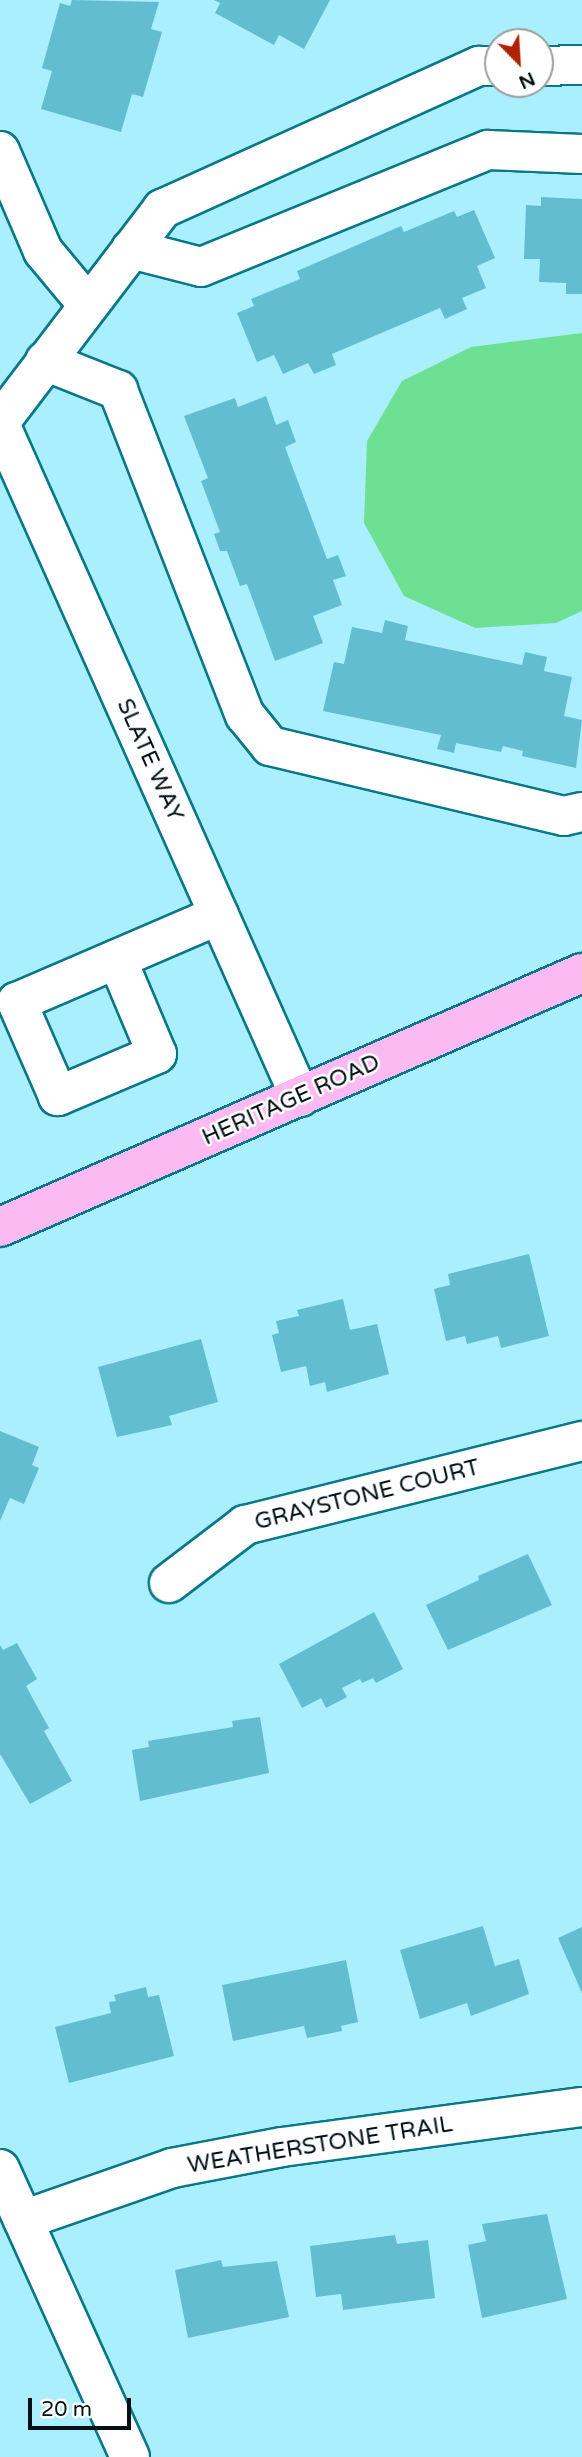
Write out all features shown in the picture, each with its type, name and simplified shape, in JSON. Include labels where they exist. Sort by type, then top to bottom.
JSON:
[{"type":"main road","name":"HERITAGE ROAD","points":[[0,1227],[582,973]]},
{"type":"street","points":[[554,65],[582,65]]},
{"type":"street","points":[[0,423],[45,360],[162,209],[484,66]]},
{"type":"street","points":[[131,249],[201,267],[488,150],[582,154]]},
{"type":"street","points":[[0,151],[43,251],[88,305]]},
{"type":"street","points":[[45,360],[118,390],[245,715],[270,746],[565,816],[582,812]]},
{"type":"street","name":"SLATE WAY","points":[[0,423],[300,1097]]},
{"type":"street","points":[[117,959],[219,915]]},
{"type":"street","name":"GRAYSTONE COURT","points":[[169,1583],[245,1525],[582,1441]]},
{"type":"street","name":"WEATHERSTONE TRAIL","points":[[23,2220],[172,2168],[282,2147],[582,2107]]},
{"type":"street","points":[[0,2169],[130,2457]]},
{"type":"shaded area","points":[[582,333],[582,611],[556,623],[475,628],[404,596],[364,523],[367,441],[402,381],[471,347]]},
{"type":"building","points":[[72,0],[159,2],[151,29],[162,32],[143,97],[132,94],[121,132],[41,109],[52,71],[42,68],[60,3],[70,6]]},
{"type":"building","points":[[214,0],[330,0],[304,49],[279,35],[274,45],[215,13],[220,3]]},
{"type":"building","points":[[541,197],[582,199],[582,294],[566,294],[566,283],[539,282],[540,259],[524,259],[526,205],[541,206]]},
{"type":"building","points":[[474,210],[495,258],[477,266],[486,288],[462,298],[467,309],[445,319],[440,308],[332,354],[336,365],[314,374],[308,363],[283,374],[274,355],[257,362],[237,313],[254,306],[251,299],[300,279],[297,271],[401,226],[404,232],[454,211],[457,217]]},
{"type":"building","points":[[266,396],[276,425],[288,420],[296,442],[285,447],[327,559],[338,555],[346,576],[333,580],[342,605],[313,616],[323,643],[275,661],[247,584],[240,586],[227,551],[220,551],[214,534],[220,532],[201,481],[208,478],[184,416],[235,398],[238,407]]},
{"type":"building","points":[[385,620],[408,626],[405,640],[522,665],[525,652],[547,657],[544,671],[572,677],[564,716],[582,720],[576,768],[522,756],[523,751],[503,746],[501,752],[456,743],[454,753],[437,749],[441,735],[323,711],[334,662],[344,664],[352,627],[382,633]]},
{"type":"building","points":[[529,1254],[549,1336],[501,1348],[498,1336],[467,1344],[465,1336],[446,1341],[434,1289],[450,1285],[448,1274]]},
{"type":"building","points":[[343,1299],[350,1330],[377,1324],[389,1374],[327,1392],[325,1382],[310,1386],[306,1366],[281,1372],[272,1335],[279,1333],[276,1321],[299,1316],[297,1310]]},
{"type":"building","points":[[201,1339],[218,1402],[169,1416],[172,1425],[117,1437],[98,1367]]},
{"type":"building","points":[[0,1431],[39,1447],[32,1465],[39,1468],[24,1504],[10,1498],[0,1521]]},
{"type":"building","points":[[528,1554],[552,1605],[448,1650],[426,1605],[479,1580],[478,1576]]},
{"type":"building","points":[[374,1612],[403,1669],[376,1683],[373,1678],[362,1683],[360,1679],[342,1688],[347,1697],[326,1708],[321,1698],[302,1708],[279,1664]]},
{"type":"building","points":[[17,1643],[37,1679],[26,1686],[49,1728],[44,1731],[72,1781],[30,1804],[0,1754],[0,1645],[3,1650]]},
{"type":"building","points":[[260,1717],[269,1773],[140,1801],[132,1750],[149,1747],[148,1741],[233,1727],[232,1721]]},
{"type":"building","points":[[483,1926],[495,1966],[519,1959],[529,1994],[471,2016],[467,2003],[420,2019],[400,1950]]},
{"type":"building","points":[[582,1927],[582,1993],[558,1938]]},
{"type":"building","points":[[346,1960],[358,2022],[341,2026],[342,2031],[307,2038],[304,2026],[233,2041],[222,1985]]},
{"type":"building","points":[[146,1987],[148,1997],[159,1995],[174,2056],[69,2083],[55,2027],[111,2013],[109,2002],[116,2001],[114,1995]]},
{"type":"building","points":[[547,2214],[567,2299],[482,2318],[468,2245],[486,2241],[482,2224]]},
{"type":"building","points":[[395,2235],[397,2244],[428,2240],[435,2298],[343,2310],[341,2294],[316,2297],[310,2246]]},
{"type":"building","points":[[221,2260],[223,2267],[277,2261],[289,2317],[188,2338],[175,2270]]}]
